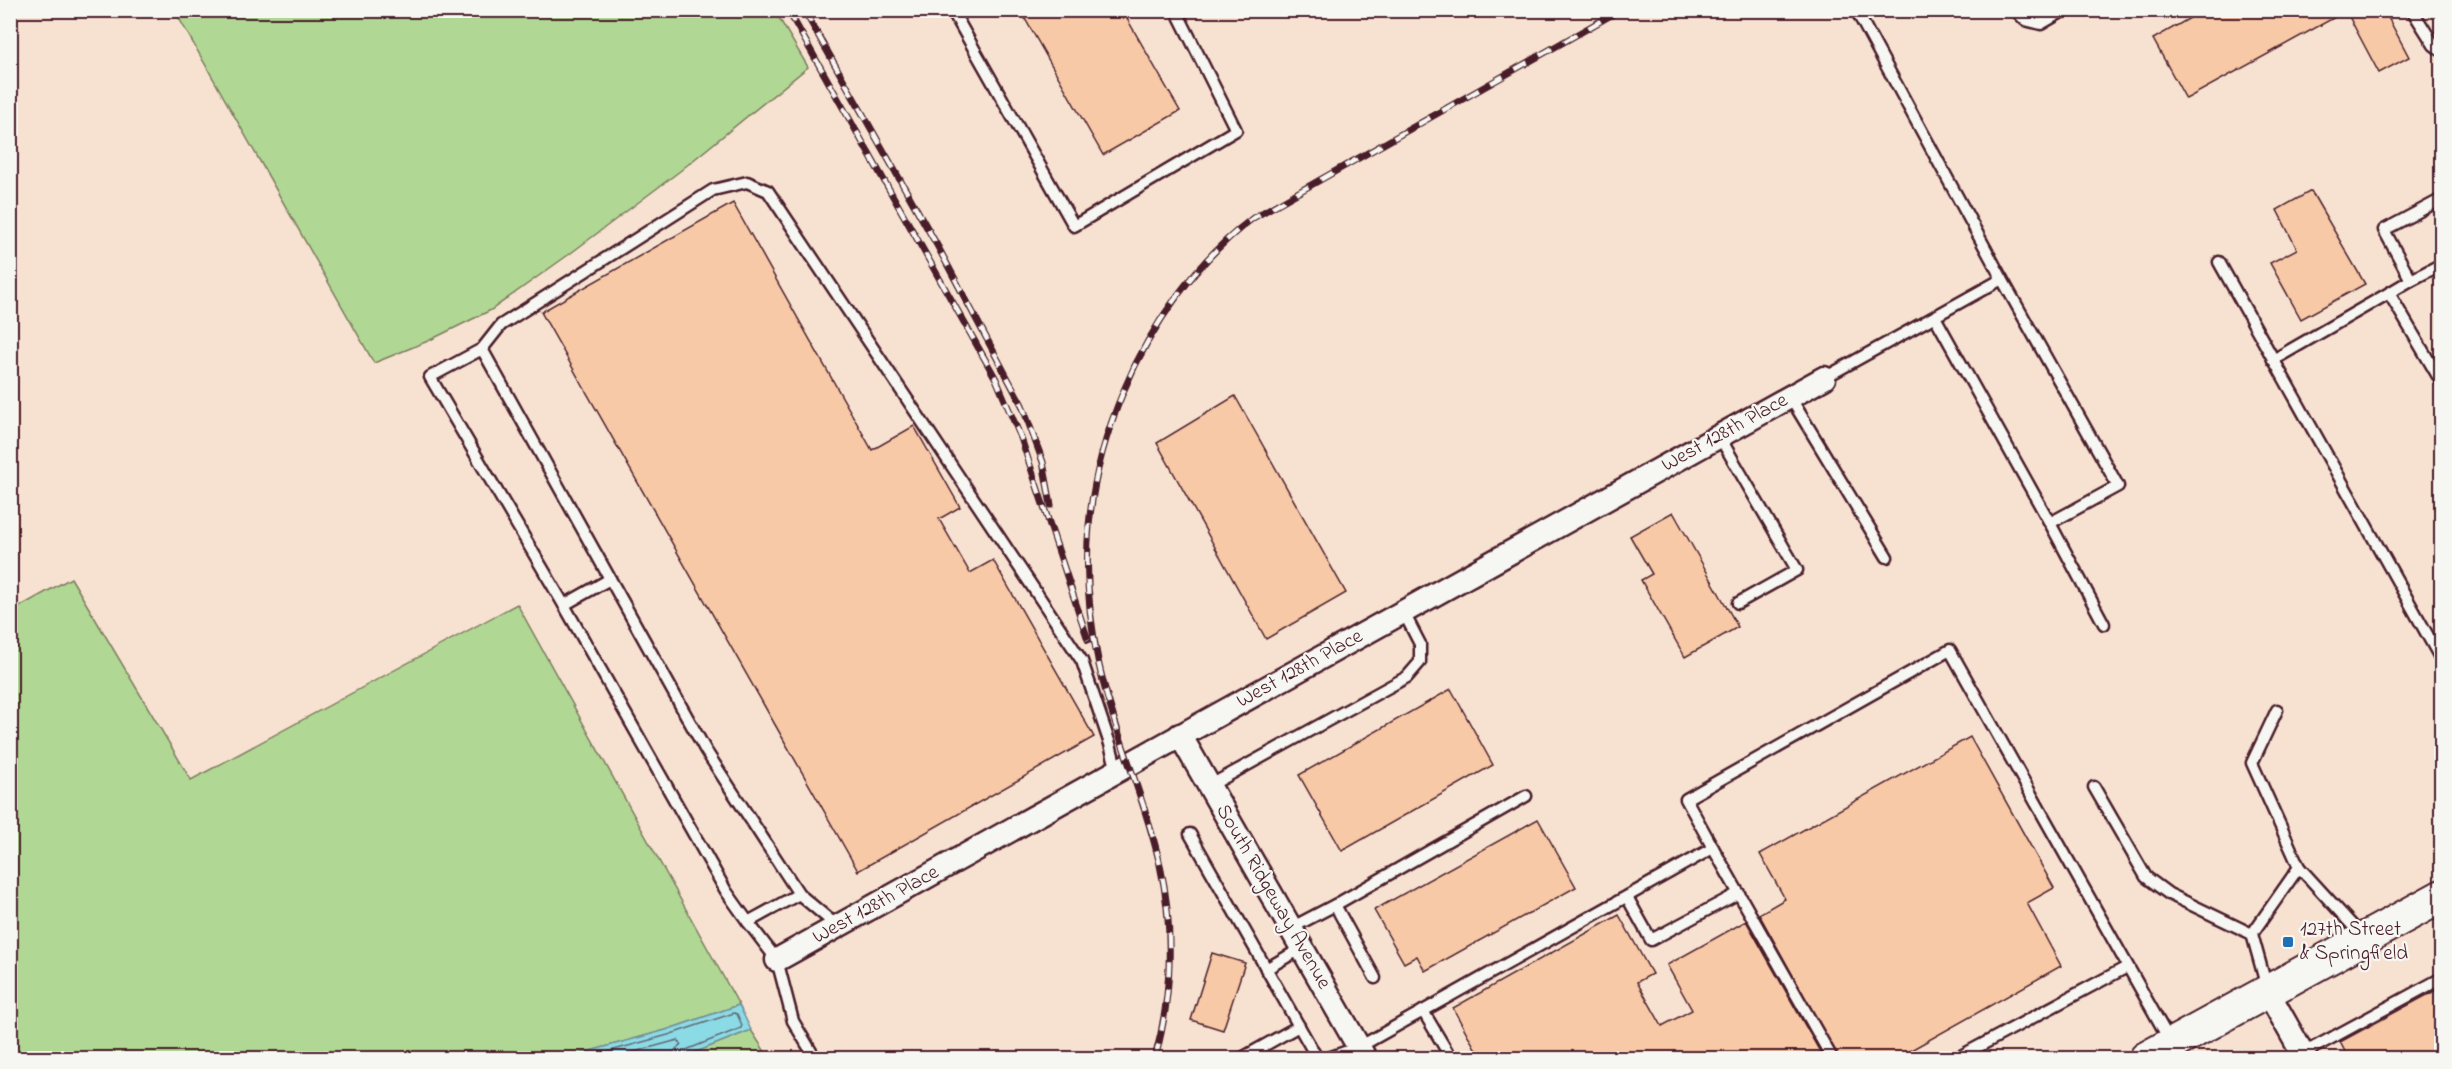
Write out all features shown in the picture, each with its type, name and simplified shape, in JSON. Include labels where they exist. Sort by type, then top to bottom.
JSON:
[{"type":"main road","points":[[2159,1051],[2442,896]]},
{"type":"street","name":"West 128th Place","points":[[777,960],[1824,378]]},
{"type":"street","name":"South Ridgeway Avenue","points":[[1180,735],[1362,1053]]},
{"type":"street","points":[[2268,992],[2303,1056]]},
{"type":"lane","points":[[952,10],[1074,226],[1236,130],[1176,10]]},
{"type":"lane","points":[[1856,10],[2002,279],[2118,486],[2050,523]]},
{"type":"lane","points":[[2015,10],[2025,20],[2041,24],[2065,10]]},
{"type":"lane","points":[[2412,10],[2434,45],[2442,51]]},
{"type":"lane","points":[[815,1059],[793,1021],[777,960],[726,891],[564,606],[430,377],[482,349],[501,325],[712,190],[747,182],[768,191],[1082,661],[1117,771]]},
{"type":"lane","points":[[2411,280],[2384,230],[2442,199]]},
{"type":"lane","points":[[2219,262],[2442,661]]},
{"type":"lane","points":[[2273,360],[2442,264]]},
{"type":"lane","points":[[1824,378],[2002,279]]},
{"type":"lane","points":[[2389,293],[2442,383]]},
{"type":"lane","points":[[1935,317],[2104,624]]},
{"type":"lane","points":[[482,349],[706,751],[799,894],[838,926]]},
{"type":"lane","points":[[1790,397],[1887,557]]},
{"type":"lane","points":[[1719,436],[1797,570],[1738,603]]},
{"type":"lane","points":[[564,606],[610,579]]},
{"type":"lane","points":[[1209,786],[1407,677],[1420,662],[1420,644],[1403,611]]},
{"type":"lane","points":[[1832,1059],[1686,799],[1950,650],[2127,967],[2159,1051]]},
{"type":"lane","points":[[2277,710],[2252,763],[2299,867],[2364,938]]},
{"type":"lane","points":[[2094,787],[2146,877],[2169,894],[2252,934],[2268,992]]},
{"type":"lane","points":[[1291,928],[1526,796]]},
{"type":"lane","points":[[1190,834],[1317,1059]]},
{"type":"lane","points":[[1328,1059],[1362,1053],[1423,1011],[1713,848]]},
{"type":"lane","points":[[2252,934],[2299,867]]},
{"type":"lane","points":[[1626,897],[1651,940],[1739,893]]},
{"type":"lane","points":[[748,922],[799,894]]},
{"type":"lane","points":[[1335,905],[1375,978]]},
{"type":"lane","points":[[1266,969],[1302,948]]},
{"type":"lane","points":[[1957,1059],[2127,967]]},
{"type":"lane","points":[[2303,1056],[2442,978]]},
{"type":"lane","points":[[1423,1011],[1451,1059]]},
{"type":"lane","points":[[1242,1059],[1299,1026]]},
{"type":"shaded area","points":[[11,11],[175,11],[374,363],[428,341],[491,310],[571,253],[807,68],[775,11],[2441,11],[2441,1058],[769,1058],[751,1030],[517,604],[191,780],[71,578],[11,612]]},
{"type":"green space","points":[[175,11],[775,11],[808,67],[680,171],[491,310],[428,341],[374,363]]},
{"type":"green space","points":[[71,578],[191,780],[517,604],[739,1005],[666,1030],[565,1058],[11,1058],[10,612]]},
{"type":"green space","points":[[751,1030],[769,1058],[681,1058]]},
{"type":"water","points":[[739,1005],[751,1030],[681,1058],[565,1058],[666,1030]]},
{"type":"building","points":[[1020,10],[1122,10],[1180,111],[1103,155]]},
{"type":"building","points":[[2204,10],[2384,10],[2409,57],[2379,73],[2346,11],[2186,99],[2153,39]]},
{"type":"building","points":[[2311,191],[2365,284],[2301,319],[2270,263],[2297,249],[2277,210]]},
{"type":"building","points":[[733,203],[872,450],[914,426],[960,507],[939,519],[970,573],[993,560],[1094,737],[858,871],[541,312]]},
{"type":"building","points":[[1235,396],[1346,593],[1266,639],[1157,443]]},
{"type":"building","points":[[1673,512],[1738,627],[1685,657],[1641,580],[1652,574],[1630,536]]},
{"type":"building","points":[[1451,689],[1493,765],[1342,851],[1299,775]]},
{"type":"building","points":[[1970,737],[2054,888],[2027,903],[2061,966],[1895,1059],[1839,1059],[1759,914],[1785,899],[1760,854]]},
{"type":"building","points":[[1538,819],[1576,887],[1425,971],[1417,956],[1404,963],[1374,910]]},
{"type":"building","points":[[1619,915],[1652,974],[1637,982],[1662,1026],[1692,1010],[1667,965],[1746,921],[1824,1059],[1481,1059],[1453,1008]]},
{"type":"building","points":[[1212,953],[1245,963],[1223,1030],[1191,1020]]},
{"type":"building","points":[[2442,987],[2442,1059],[2349,1059],[2340,1042]]},
{"type":"railway","points":[[788,10],[996,379],[1021,438],[1088,640]]},
{"type":"railway","points":[[804,10],[938,247],[1022,405],[1043,462],[1051,505]]},
{"type":"railway","points":[[1155,1058],[1168,987],[1169,938],[1165,889],[1154,840],[1099,665],[1092,629],[1087,560],[1093,492],[1111,424],[1124,390],[1148,342],[1178,295],[1213,253],[1253,218],[1620,10]]},
{"type":"place","name":"127th Street & Springfield","points":[[2288,942]]}]
